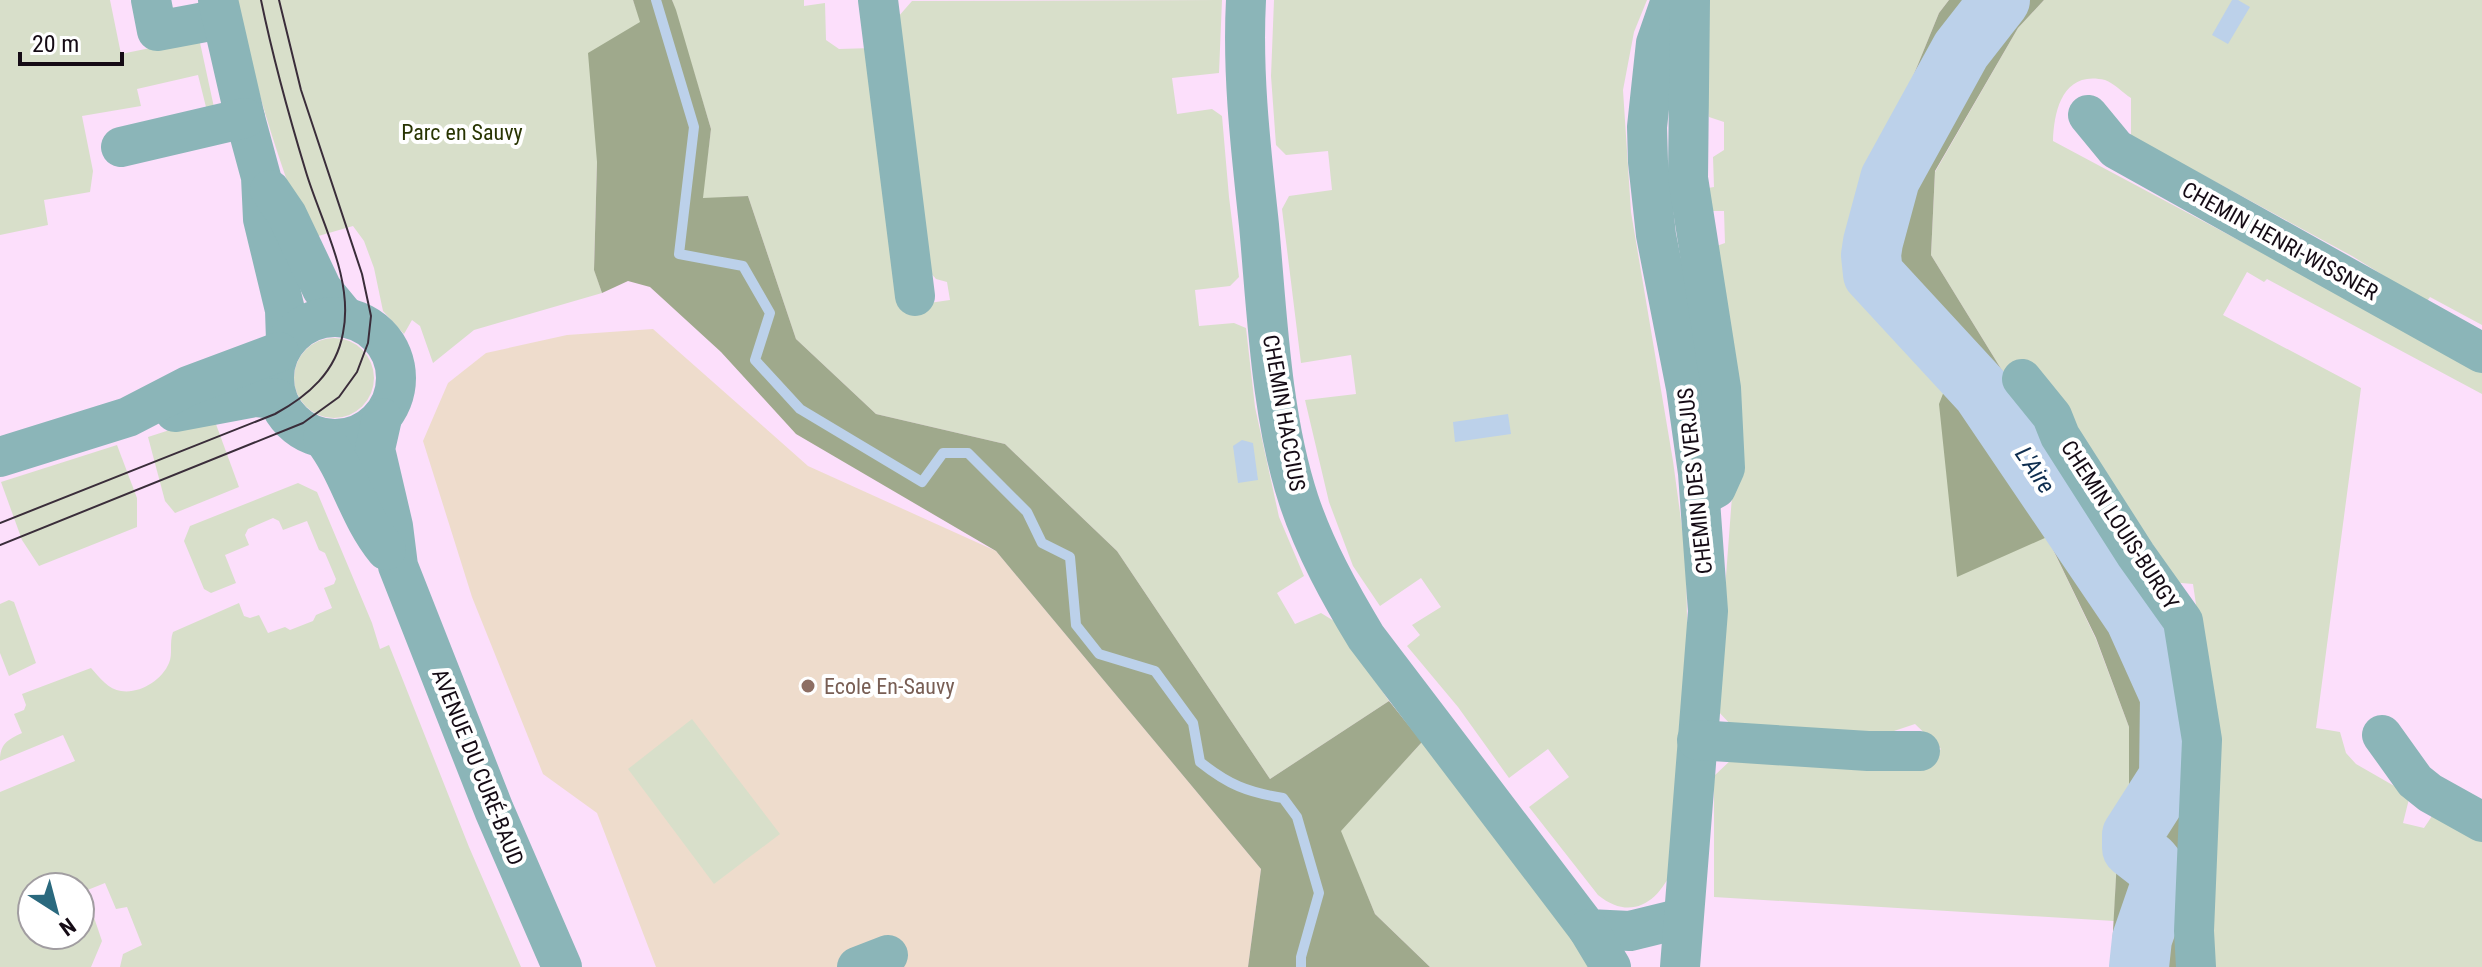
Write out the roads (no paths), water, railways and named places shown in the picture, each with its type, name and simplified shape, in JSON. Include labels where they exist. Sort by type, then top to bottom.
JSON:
[{"type":"street","points":[[0,457],[128,417],[188,386],[283,346],[308,323],[319,318],[346,318],[371,328],[386,344],[394,362],[397,378],[395,393],[382,418],[355,435],[323,438],[300,429],[288,417],[277,399],[273,383],[283,346],[285,310],[263,219],[261,177],[220,9],[157,31],[151,0]]},
{"type":"street","name":"CHEMIN HACCIUS","points":[[1246,0],[1244,74],[1275,385],[1287,462],[1299,501],[1337,589],[1366,637],[1588,929],[1611,967]]},
{"type":"street","name":"CHEMIN DES VERJUS","points":[[1671,0],[1656,43],[1647,127],[1648,162],[1656,235],[1686,388],[1700,497],[1708,611],[1680,967]]},
{"type":"street","points":[[1690,0],[1688,178],[1721,388],[1725,468],[1716,488],[1700,497]]},
{"type":"street","points":[[867,2],[915,296]]},
{"type":"street","name":"CHEMIN HENRI-WISSNER","points":[[2088,115],[2116,149],[2482,353]]},
{"type":"street","points":[[121,147],[245,118]]},
{"type":"street","points":[[261,177],[287,215],[322,289],[346,318]]},
{"type":"street","name":"CHEMIN LOUIS-BURGY","points":[[2022,379],[2052,416],[2060,436],[2136,555],[2183,621],[2202,740],[2194,931],[2196,967]]},
{"type":"street","points":[[128,417],[198,410],[221,402],[255,397],[277,399]]},
{"type":"street","name":"AVENUE DU CURÉ-BAUD","points":[[382,418],[375,449],[393,526],[398,566],[494,810],[562,967]]},
{"type":"street","name":"AVENUE DU CURÉ-BAUD","points":[[323,438],[337,456],[371,532],[398,566]]},
{"type":"street","points":[[2382,735],[2415,781],[2430,793],[2482,822]]},
{"type":"street","points":[[1697,740],[1868,751],[1920,751]]},
{"type":"street","points":[[1588,929],[1630,931],[1683,918]]},
{"type":"water","points":[[2232,0],[2250,7],[2228,44],[2212,35]]},
{"type":"water","points":[[1508,414],[1511,434],[1455,442],[1453,422]]},
{"type":"water","points":[[1242,440],[1253,443],[1258,480],[1238,483],[1233,446]]},
{"type":"waterway","points":[[656,0],[694,127],[679,254],[743,266],[770,313],[755,360],[800,409],[922,482],[943,453],[968,453],[1027,512],[1042,543],[1070,557],[1076,625],[1099,654],[1155,671],[1193,723],[1200,762],[1239,786],[1283,798],[1297,817],[1319,893],[1301,967]]},
{"type":"waterway","name":"L'Aire","points":[[2000,0],[1961,50],[1890,179],[1873,242],[1873,274],[1982,392],[2135,618],[2170,696],[2169,777],[2132,835],[2132,848],[2150,862],[2163,878],[2142,939],[2139,967]]},
{"type":"tram line","points":[[0,523],[275,414],[309,391],[334,360],[343,333],[345,313],[340,272],[293,130],[261,0]]},
{"type":"tram line","points":[[0,545],[303,423],[339,397],[357,372],[368,343],[371,316],[362,274],[301,90],[279,0]]},
{"type":"place","name":"Ecole En-Sauvy","points":[[808,686]]},
{"type":"park label","name":"Parc en Sauvy","points":[[462,132]]}]
